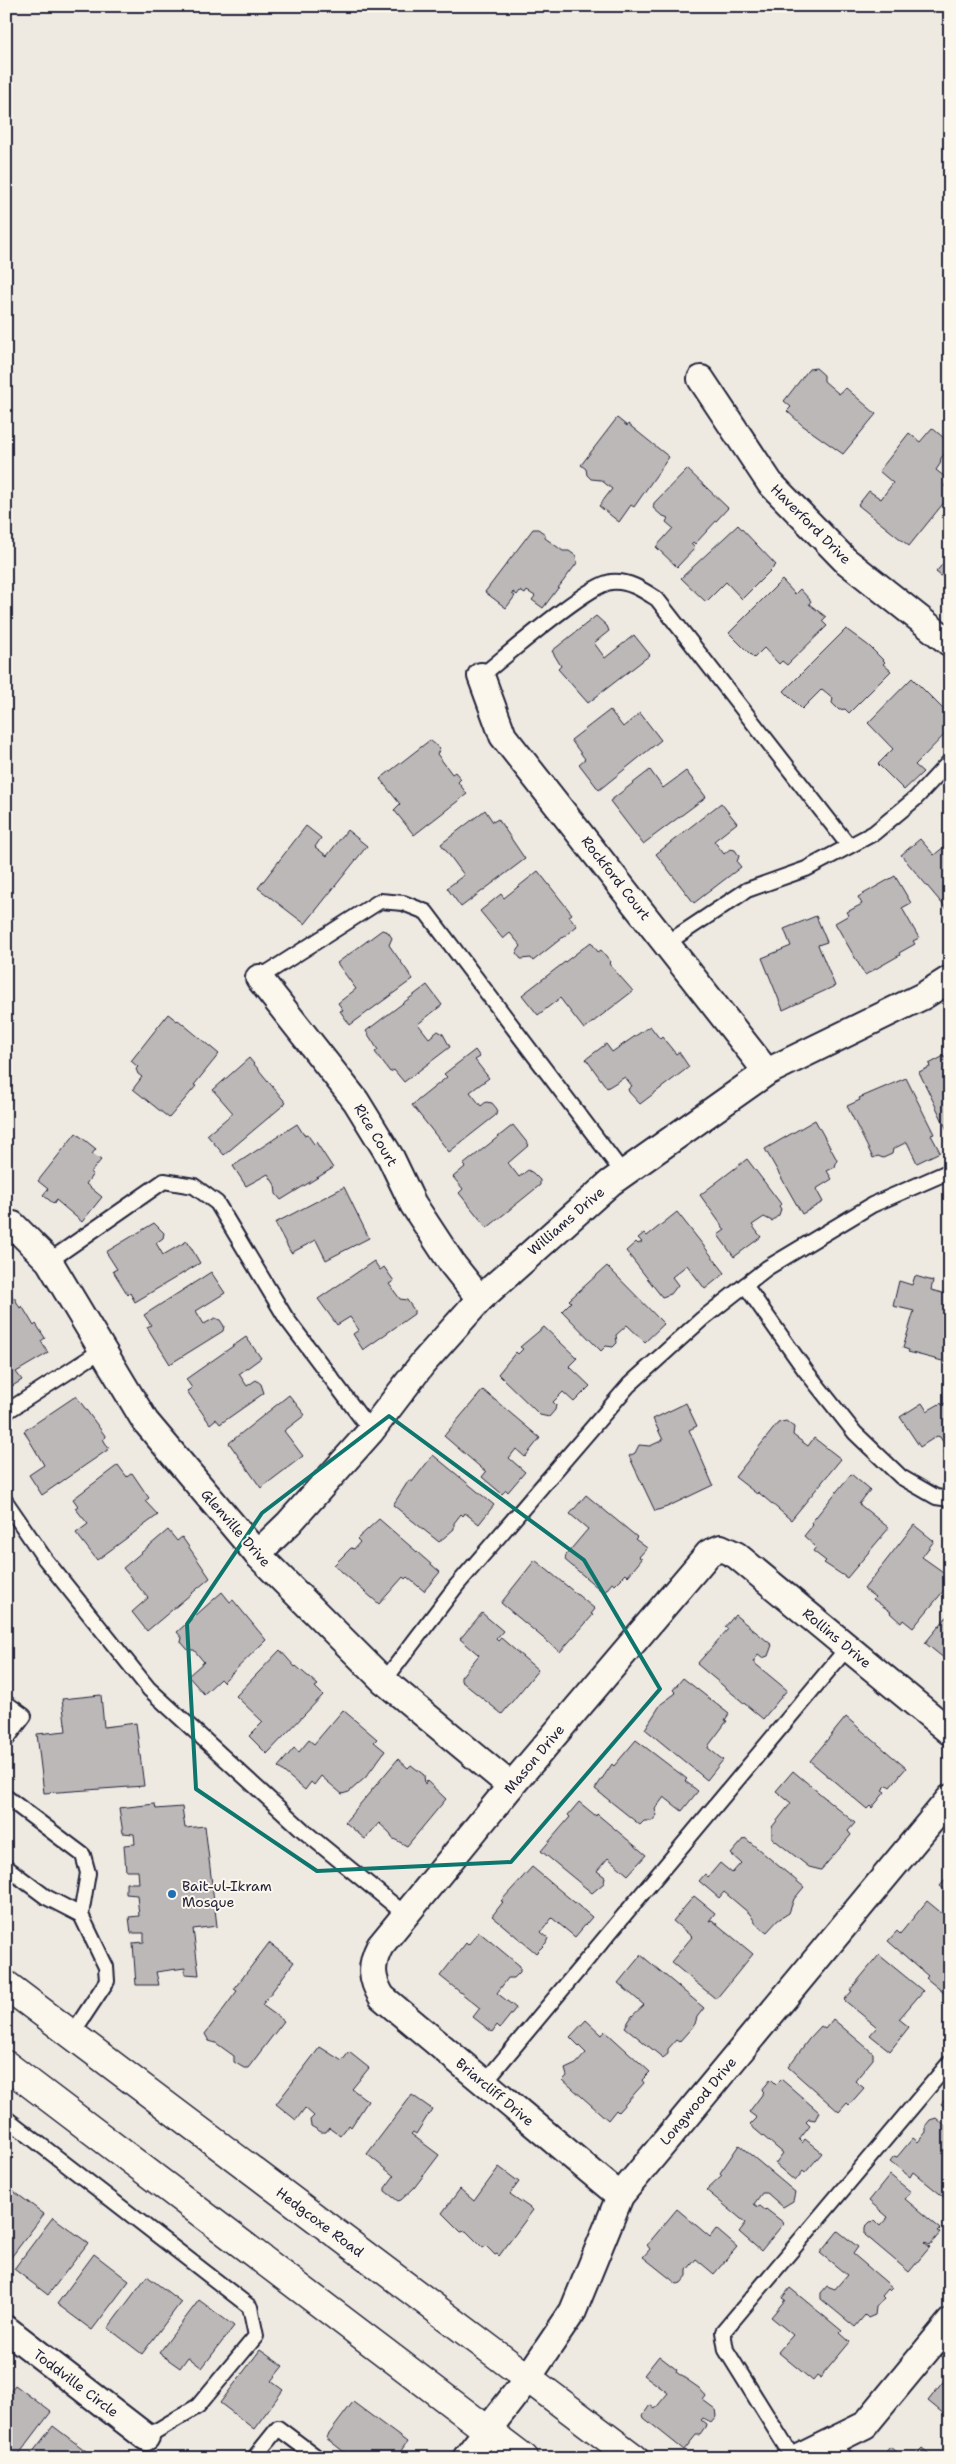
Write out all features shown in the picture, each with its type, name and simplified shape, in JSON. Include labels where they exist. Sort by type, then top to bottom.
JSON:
[{"type":"main road","name":"Hedgcoxe Road","points":[[6,1985],[634,2458]]},
{"type":"main road","points":[[6,2065],[524,2458]]},
{"type":"street","name":"Haverford Drive","points":[[701,379],[770,483],[845,560],[950,643]]},
{"type":"street","name":"Rockford Court","points":[[481,676],[503,736],[767,1072]]},
{"type":"street","name":"Rice Court","points":[[259,978],[356,1101],[391,1158],[413,1204],[453,1265],[480,1299]]},
{"type":"street","name":"Williams Drive","points":[[257,1554],[289,1523],[371,1431],[424,1363],[480,1299],[623,1172],[767,1072],[923,996],[950,979]]},
{"type":"street","name":"Glenville Drive","points":[[13,1226],[50,1261],[145,1422],[257,1554],[384,1681],[512,1786]]},
{"type":"street","name":"Mason Drive","points":[[375,1985],[372,1972],[374,1958],[380,1946],[698,1563],[709,1552],[722,1548]]},
{"type":"street","name":"Rollins Drive","points":[[722,1548],[753,1567],[950,1732]]},
{"type":"street","name":"Longwood Drive","points":[[466,2458],[527,2379],[572,2311],[620,2196],[950,1798]]},
{"type":"street","name":"Briarcliff Drive","points":[[375,1985],[382,1997],[620,2196]]},
{"type":"street","points":[[798,2458],[838,2450],[866,2425],[950,2322]]},
{"type":"street","name":"Toddville Circle","points":[[6,2330],[146,2437]]},
{"type":"lane","points":[[481,676],[587,592],[611,582],[637,586],[657,599],[849,846]]},
{"type":"lane","points":[[667,943],[747,890],[806,869],[874,833],[915,799],[950,761]]},
{"type":"lane","points":[[259,978],[380,901],[403,902],[426,912],[623,1172]]},
{"type":"lane","points":[[384,1681],[457,1585],[629,1385],[702,1319],[767,1268],[872,1204],[950,1171]]},
{"type":"lane","points":[[50,1261],[164,1182],[194,1186],[217,1203],[286,1318],[371,1431]]},
{"type":"lane","points":[[745,1285],[805,1370],[856,1433],[901,1478],[936,1497],[950,1499]]},
{"type":"lane","points":[[6,1412],[102,1350]]},
{"type":"lane","points":[[6,1502],[46,1559],[149,1689],[305,1832],[406,1915]]},
{"type":"lane","points":[[484,2083],[848,1647]]},
{"type":"lane","points":[[6,1704],[24,1716],[6,1740]]},
{"type":"lane","points":[[6,1797],[83,1855],[88,1873],[81,1915],[106,1967],[107,1981],[72,2034]]},
{"type":"lane","points":[[6,1867],[46,1897],[81,1915]]},
{"type":"lane","points":[[793,2458],[726,2350],[723,2332],[950,2062]]},
{"type":"lane","points":[[6,2118],[250,2307],[256,2336],[198,2406],[146,2437]]},
{"type":"lane","points":[[254,2458],[278,2428],[318,2458]]},
{"type":"highlighted area","points":[[389,1416],[584,1560],[660,1689],[511,1862],[317,1871],[196,1789],[187,1624],[262,1513]]},
{"type":"building","points":[[816,368],[824,375],[824,381],[839,394],[846,388],[876,414],[843,454],[802,425],[787,411],[791,407],[784,401],[809,369]]},
{"type":"building","points":[[617,418],[627,426],[628,424],[669,457],[634,507],[631,505],[619,522],[599,506],[612,489],[601,480],[591,479],[587,475],[586,469],[581,465]]},
{"type":"building","points":[[932,428],[950,443],[950,448],[941,458],[936,470],[949,480],[944,486],[950,491],[950,495],[909,546],[858,505],[869,491],[881,499],[893,483],[879,471],[909,433],[920,442]]},
{"type":"building","points":[[687,469],[728,508],[695,544],[693,542],[691,544],[695,548],[677,567],[656,547],[673,528],[666,522],[668,518],[653,508],[654,503]]},
{"type":"building","points":[[738,525],[776,565],[742,599],[726,582],[706,602],[681,578]]},
{"type":"building","points":[[533,529],[538,529],[545,534],[545,538],[563,551],[569,551],[576,556],[577,563],[543,608],[532,600],[535,596],[527,591],[525,594],[520,591],[517,595],[513,592],[512,594],[515,596],[506,608],[485,592]]},
{"type":"building","points":[[950,555],[950,583],[936,572]]},
{"type":"building","points":[[782,580],[795,594],[800,589],[811,601],[809,604],[826,617],[822,621],[827,626],[787,665],[782,661],[779,664],[764,648],[754,658],[729,633]]},
{"type":"building","points":[[596,616],[607,626],[609,631],[594,643],[605,658],[634,635],[650,655],[588,703],[558,669],[561,666],[552,651]]},
{"type":"building","points":[[846,629],[869,646],[891,671],[849,713],[845,709],[839,710],[832,703],[833,698],[822,689],[802,709],[784,691]]},
{"type":"building","points":[[912,678],[948,714],[945,717],[950,721],[950,729],[915,765],[923,772],[904,790],[878,764],[893,749],[868,723]]},
{"type":"building","points":[[610,710],[623,727],[640,713],[661,740],[599,790],[579,764],[585,759],[571,740]]},
{"type":"building","points":[[430,740],[440,749],[437,754],[452,774],[455,772],[461,779],[458,782],[467,794],[414,835],[394,810],[400,804],[380,779]]},
{"type":"building","points":[[650,770],[663,788],[686,771],[706,797],[643,844],[610,801]]},
{"type":"building","points":[[721,803],[737,823],[714,841],[724,854],[730,849],[735,850],[739,856],[737,862],[741,867],[694,903],[656,854]]},
{"type":"building","points":[[485,810],[493,822],[498,819],[525,859],[461,907],[447,888],[464,875],[441,844]]},
{"type":"building","points":[[306,826],[321,838],[315,847],[327,856],[347,830],[367,846],[305,924],[258,888]]},
{"type":"building","points":[[950,835],[950,913],[901,855],[920,839],[934,855],[945,846]]},
{"type":"building","points":[[538,871],[572,914],[569,916],[577,926],[533,961],[531,958],[521,959],[516,953],[521,946],[510,933],[503,939],[480,911],[501,894],[504,898]]},
{"type":"building","points":[[895,876],[911,903],[902,908],[919,938],[913,941],[915,944],[899,953],[900,955],[865,975],[835,923],[849,915],[847,912],[862,904],[858,897]]},
{"type":"building","points":[[816,916],[827,942],[818,945],[835,986],[783,1010],[762,958],[791,946],[784,929]]},
{"type":"building","points":[[382,930],[388,932],[392,938],[389,945],[413,979],[350,1025],[340,1011],[343,1010],[338,1003],[356,989],[337,963]]},
{"type":"building","points":[[591,942],[598,952],[601,950],[611,962],[609,964],[633,991],[584,1029],[560,998],[538,1015],[522,995]]},
{"type":"building","points":[[427,985],[442,1005],[418,1024],[429,1038],[438,1031],[443,1034],[450,1047],[404,1082],[394,1070],[390,1072],[375,1052],[378,1050],[366,1031]]},
{"type":"building","points":[[168,1014],[219,1054],[194,1085],[196,1086],[169,1118],[133,1089],[142,1077],[136,1069],[138,1067],[131,1061]]},
{"type":"building","points":[[650,1026],[660,1039],[662,1037],[676,1054],[679,1052],[689,1067],[640,1104],[629,1092],[628,1089],[632,1086],[625,1077],[607,1088],[586,1059],[606,1044],[612,1052]]},
{"type":"building","points":[[475,1050],[480,1057],[475,1060],[489,1078],[470,1092],[481,1106],[486,1102],[492,1103],[497,1109],[496,1115],[449,1152],[412,1105],[447,1077],[444,1074]]},
{"type":"building","points":[[944,1056],[945,1059],[950,1057],[950,1136],[919,1072],[930,1067],[929,1064]]},
{"type":"building","points":[[249,1058],[286,1103],[224,1155],[207,1135],[233,1113],[213,1090]]},
{"type":"building","points":[[906,1078],[934,1134],[931,1135],[940,1152],[917,1163],[907,1142],[893,1149],[892,1154],[883,1158],[878,1156],[873,1158],[847,1106],[860,1100],[859,1098]]},
{"type":"building","points":[[815,1120],[837,1160],[835,1167],[827,1171],[832,1179],[816,1189],[823,1202],[802,1214],[765,1149]]},
{"type":"building","points":[[297,1124],[304,1135],[307,1134],[314,1144],[316,1142],[333,1168],[281,1200],[276,1194],[275,1185],[268,1174],[246,1186],[233,1166]]},
{"type":"building","points":[[513,1125],[529,1145],[508,1163],[519,1177],[528,1170],[533,1173],[540,1180],[540,1185],[487,1228],[459,1193],[463,1189],[453,1177],[465,1167],[463,1165]]},
{"type":"building","points":[[76,1133],[96,1149],[92,1154],[101,1160],[91,1172],[93,1174],[86,1184],[102,1197],[82,1222],[56,1200],[54,1204],[43,1195],[48,1189],[38,1181]]},
{"type":"building","points":[[747,1159],[781,1204],[779,1206],[781,1209],[779,1215],[772,1221],[764,1217],[752,1225],[761,1237],[734,1257],[718,1235],[725,1230],[700,1195]]},
{"type":"building","points":[[344,1187],[369,1238],[326,1260],[316,1240],[291,1253],[275,1223]]},
{"type":"building","points":[[677,1212],[725,1273],[705,1289],[687,1265],[672,1277],[678,1285],[671,1294],[662,1297],[626,1251],[636,1242],[638,1244],[642,1242],[638,1238],[644,1233],[647,1236]]},
{"type":"building","points":[[154,1223],[164,1233],[163,1238],[156,1243],[163,1255],[187,1241],[200,1263],[135,1302],[130,1293],[128,1295],[113,1271],[117,1269],[106,1252]]},
{"type":"building","points":[[374,1261],[380,1270],[384,1267],[394,1281],[389,1284],[400,1299],[407,1300],[414,1310],[414,1314],[363,1350],[353,1334],[359,1330],[350,1317],[337,1325],[318,1299]]},
{"type":"building","points":[[607,1266],[664,1324],[645,1342],[627,1325],[616,1335],[617,1343],[613,1347],[606,1346],[601,1351],[562,1311],[571,1302],[569,1300]]},
{"type":"building","points":[[211,1272],[225,1293],[196,1311],[204,1324],[215,1318],[220,1320],[224,1326],[223,1331],[170,1364],[147,1327],[151,1325],[144,1315]]},
{"type":"building","points":[[915,1276],[933,1281],[931,1290],[950,1295],[950,1363],[908,1352],[909,1350],[903,1348],[914,1311],[893,1306],[899,1281],[912,1285]]},
{"type":"building","points":[[14,1297],[20,1308],[22,1306],[34,1326],[36,1324],[45,1338],[41,1341],[48,1353],[16,1372],[22,1380],[6,1390],[6,1302]]},
{"type":"building","points":[[544,1327],[577,1358],[569,1366],[590,1386],[574,1402],[563,1392],[553,1402],[556,1405],[555,1410],[549,1417],[540,1415],[498,1374],[516,1352],[518,1354],[523,1349],[520,1347]]},
{"type":"building","points":[[246,1337],[261,1358],[239,1374],[247,1386],[256,1380],[261,1384],[264,1393],[220,1424],[216,1419],[210,1424],[187,1391],[192,1388],[186,1379]]},
{"type":"building","points":[[483,1390],[540,1438],[525,1457],[516,1449],[509,1458],[525,1472],[508,1492],[506,1490],[502,1494],[482,1477],[486,1472],[444,1436]]},
{"type":"building","points":[[289,1395],[305,1415],[284,1431],[303,1456],[261,1488],[229,1443]]},
{"type":"building","points":[[76,1396],[106,1437],[103,1439],[109,1449],[42,1495],[29,1475],[44,1465],[24,1431]]},
{"type":"building","points":[[950,1400],[950,1462],[944,1452],[948,1450],[940,1437],[937,1436],[920,1447],[900,1417],[922,1403],[927,1411]]},
{"type":"building","points":[[686,1403],[697,1426],[689,1430],[713,1485],[655,1511],[629,1456],[635,1453],[639,1445],[650,1446],[663,1440],[653,1419]]},
{"type":"building","points":[[786,1421],[794,1427],[793,1435],[808,1446],[814,1438],[841,1459],[791,1520],[758,1492],[757,1494],[735,1477],[778,1423]]},
{"type":"building","points":[[433,1455],[494,1505],[479,1524],[465,1513],[463,1516],[461,1514],[454,1523],[454,1529],[439,1542],[393,1505],[409,1480],[412,1482]]},
{"type":"building","points":[[118,1465],[127,1477],[132,1473],[149,1498],[145,1501],[158,1515],[97,1560],[76,1533],[88,1524],[75,1508],[78,1506],[73,1499]]},
{"type":"building","points":[[851,1474],[870,1490],[859,1504],[889,1528],[847,1578],[824,1563],[826,1561],[813,1551],[816,1547],[804,1536],[813,1525],[811,1523]]},
{"type":"building","points":[[586,1495],[637,1537],[635,1539],[647,1548],[639,1557],[642,1559],[628,1576],[626,1574],[615,1585],[612,1583],[604,1593],[565,1560],[566,1555],[588,1529],[570,1514]]},
{"type":"building","points":[[379,1519],[440,1572],[424,1591],[407,1577],[405,1579],[403,1577],[379,1604],[334,1565],[351,1548],[354,1549],[360,1542],[357,1539]]},
{"type":"building","points":[[914,1525],[934,1541],[922,1557],[946,1574],[945,1579],[950,1583],[913,1628],[903,1620],[901,1623],[891,1612],[873,1599],[875,1597],[864,1589]]},
{"type":"building","points":[[168,1530],[177,1541],[182,1537],[210,1578],[147,1631],[132,1612],[148,1598],[123,1568]]},
{"type":"building","points":[[535,1560],[595,1609],[591,1614],[593,1615],[560,1652],[501,1603]]},
{"type":"building","points":[[222,1592],[230,1602],[233,1600],[266,1640],[223,1682],[220,1679],[204,1694],[188,1676],[204,1662],[194,1650],[188,1650],[181,1642],[182,1638],[177,1632]]},
{"type":"building","points":[[482,1613],[503,1631],[496,1639],[498,1641],[501,1638],[538,1670],[502,1714],[461,1681],[461,1677],[479,1655],[460,1639]]},
{"type":"building","points":[[950,1613],[950,1663],[925,1643]]},
{"type":"building","points":[[735,1615],[772,1645],[768,1656],[762,1658],[758,1655],[753,1662],[787,1690],[763,1719],[697,1664],[728,1629],[725,1627]]},
{"type":"building","points":[[280,1650],[295,1667],[318,1685],[315,1687],[323,1695],[267,1754],[249,1736],[263,1722],[236,1696]]},
{"type":"building","points":[[683,1678],[729,1714],[725,1720],[727,1721],[708,1748],[723,1760],[707,1780],[645,1729],[661,1704],[676,1693],[673,1690]]},
{"type":"building","points":[[101,1695],[104,1727],[136,1723],[144,1786],[44,1793],[37,1734],[66,1731],[62,1699]]},
{"type":"building","points":[[343,1710],[377,1739],[374,1742],[385,1751],[366,1777],[349,1792],[342,1794],[321,1776],[314,1785],[311,1782],[305,1790],[278,1767],[294,1748],[299,1752],[309,1740],[314,1744]]},
{"type":"building","points":[[846,1717],[906,1768],[890,1787],[887,1785],[882,1790],[885,1792],[872,1808],[870,1806],[867,1809],[810,1761]]},
{"type":"building","points":[[636,1740],[687,1779],[685,1781],[698,1791],[682,1811],[664,1797],[655,1809],[657,1815],[652,1821],[644,1821],[640,1825],[595,1789],[612,1764],[614,1766]]},
{"type":"building","points":[[398,1759],[408,1768],[411,1765],[424,1775],[425,1784],[427,1781],[446,1799],[407,1846],[392,1838],[389,1832],[379,1823],[365,1839],[345,1822]]},
{"type":"building","points":[[793,1771],[855,1823],[848,1831],[851,1835],[821,1870],[809,1867],[772,1838],[772,1827],[791,1803],[776,1791]]},
{"type":"building","points":[[579,1802],[596,1816],[597,1814],[646,1855],[628,1875],[608,1858],[597,1871],[605,1877],[604,1883],[592,1893],[541,1851],[570,1817],[568,1815]]},
{"type":"building","name":"Bait-ul-Ikram Mosque","points":[[155,1804],[156,1809],[182,1807],[185,1828],[205,1826],[217,1926],[193,1929],[199,1975],[185,1974],[185,1968],[156,1972],[159,1985],[136,1985],[133,1943],[144,1942],[144,1933],[131,1933],[129,1917],[139,1916],[137,1895],[126,1894],[126,1883],[139,1883],[138,1871],[126,1871],[124,1845],[135,1844],[134,1834],[123,1833],[119,1808]]},
{"type":"building","points":[[745,1838],[804,1887],[794,1899],[789,1913],[778,1920],[767,1932],[756,1924],[750,1914],[724,1892],[719,1898],[699,1881],[705,1874],[708,1877],[720,1863],[732,1873],[741,1863],[731,1854]]},
{"type":"building","points":[[532,1867],[592,1917],[575,1937],[552,1918],[541,1932],[548,1938],[546,1943],[536,1953],[492,1916],[503,1902],[501,1901]]},
{"type":"building","points":[[950,1874],[950,1894],[940,1886]]},
{"type":"building","points":[[694,1896],[715,1913],[709,1921],[712,1920],[753,1954],[716,1999],[671,1962],[692,1937],[673,1921]]},
{"type":"building","points":[[927,1901],[950,1920],[950,1986],[944,1993],[926,1978],[928,1976],[888,1941],[897,1931],[900,1934]]},
{"type":"building","points":[[479,1932],[520,1966],[520,1972],[514,1978],[508,1978],[497,1993],[516,2008],[500,2028],[497,2025],[492,2032],[473,2017],[480,2008],[440,1976],[466,1943],[468,1945]]},
{"type":"building","points":[[269,1943],[294,1962],[262,2005],[284,2021],[248,2068],[244,2068],[234,2062],[234,2056],[216,2043],[209,2041],[205,2034],[237,1991],[234,1989]]},
{"type":"building","points":[[641,1955],[704,2008],[697,2017],[695,2024],[679,2042],[676,2040],[668,2049],[668,2054],[663,2058],[625,2027],[632,2016],[644,2005],[618,1983]]},
{"type":"building","points":[[879,1955],[923,1991],[899,2019],[909,2027],[890,2051],[870,2035],[877,2027],[844,2000]]},
{"type":"building","points":[[833,2019],[873,2053],[873,2059],[855,2081],[864,2088],[849,2105],[847,2103],[839,2112],[788,2067],[821,2026],[825,2029]]},
{"type":"building","points":[[586,2020],[602,2035],[605,2031],[650,2072],[642,2080],[644,2083],[618,2112],[616,2110],[608,2120],[563,2080],[567,2076],[565,2069],[576,2064],[586,2053],[570,2037]]},
{"type":"building","points":[[320,2047],[342,2061],[349,2052],[369,2068],[352,2089],[368,2101],[351,2127],[349,2125],[340,2136],[329,2128],[326,2132],[321,2132],[311,2126],[310,2120],[314,2116],[305,2108],[296,2120],[276,2104]]},
{"type":"building","points":[[771,2079],[776,2084],[781,2079],[819,2112],[815,2120],[809,2119],[806,2122],[810,2126],[799,2140],[802,2143],[805,2139],[822,2153],[805,2173],[803,2171],[795,2181],[775,2164],[783,2153],[750,2125],[757,2118],[749,2112]]},
{"type":"building","points":[[950,2093],[950,2111],[941,2104]]},
{"type":"building","points":[[412,2095],[432,2109],[416,2134],[413,2132],[411,2134],[439,2155],[414,2188],[398,2201],[385,2191],[385,2188],[394,2176],[367,2154]]},
{"type":"building","points":[[936,2118],[950,2130],[950,2202],[913,2172],[910,2177],[890,2161],[894,2156],[897,2157],[913,2138],[918,2142],[926,2132],[926,2125],[930,2120]]},
{"type":"building","points":[[739,2145],[795,2192],[793,2201],[783,2207],[767,2193],[762,2193],[754,2204],[766,2209],[784,2223],[761,2251],[739,2232],[746,2223],[706,2190],[722,2175],[720,2173]]},
{"type":"building","points":[[499,2167],[519,2182],[510,2194],[533,2210],[499,2256],[495,2255],[486,2246],[483,2248],[466,2231],[461,2232],[442,2213],[460,2189],[474,2201]]},
{"type":"building","points":[[890,2175],[911,2192],[905,2199],[941,2229],[930,2245],[925,2243],[930,2247],[909,2272],[865,2235],[865,2227],[870,2222],[875,2221],[880,2226],[888,2217],[869,2201]]},
{"type":"building","points":[[8,2187],[44,2214],[6,2264],[6,2189]]},
{"type":"building","points":[[677,2209],[710,2237],[716,2229],[737,2247],[714,2274],[696,2259],[687,2270],[687,2276],[681,2283],[677,2284],[643,2257],[650,2249],[647,2245]]},
{"type":"building","points":[[53,2217],[88,2243],[48,2295],[14,2269]]},
{"type":"building","points":[[838,2231],[858,2247],[853,2254],[893,2288],[890,2291],[888,2289],[882,2296],[884,2298],[876,2307],[875,2315],[868,2318],[865,2315],[855,2327],[821,2299],[821,2293],[827,2286],[835,2289],[847,2275],[820,2253]]},
{"type":"building","points":[[94,2254],[129,2281],[92,2330],[57,2304]]},
{"type":"building","points":[[147,2276],[181,2302],[142,2354],[108,2328]]},
{"type":"building","points":[[790,2288],[842,2331],[840,2333],[850,2342],[820,2378],[817,2376],[813,2381],[778,2352],[793,2335],[771,2317],[785,2300],[782,2298]]},
{"type":"building","points":[[199,2300],[234,2326],[202,2368],[188,2357],[180,2368],[159,2353]]},
{"type":"building","points":[[260,2350],[283,2366],[271,2381],[283,2390],[254,2429],[220,2403]]},
{"type":"building","points":[[659,2356],[677,2370],[676,2372],[699,2388],[706,2396],[703,2400],[715,2409],[716,2416],[711,2422],[703,2418],[701,2420],[706,2424],[705,2428],[700,2435],[696,2435],[684,2450],[644,2418],[643,2415],[650,2405],[655,2409],[668,2393],[644,2375]]},
{"type":"building","points":[[946,2378],[950,2381],[950,2419],[928,2401]]},
{"type":"building","points":[[15,2385],[51,2412],[16,2458],[6,2458],[6,2397]]},
{"type":"building","points":[[353,2402],[407,2442],[396,2458],[352,2458],[326,2438]]},
{"type":"building","points":[[53,2426],[90,2454],[87,2458],[28,2458]]},
{"type":"building","points":[[890,2447],[903,2458],[881,2458]]},
{"type":"building","points":[[922,2448],[934,2458],[913,2458]]},
{"type":"place","name":"Bait-ul-Ikram Mosque","points":[[172,1894]]}]
